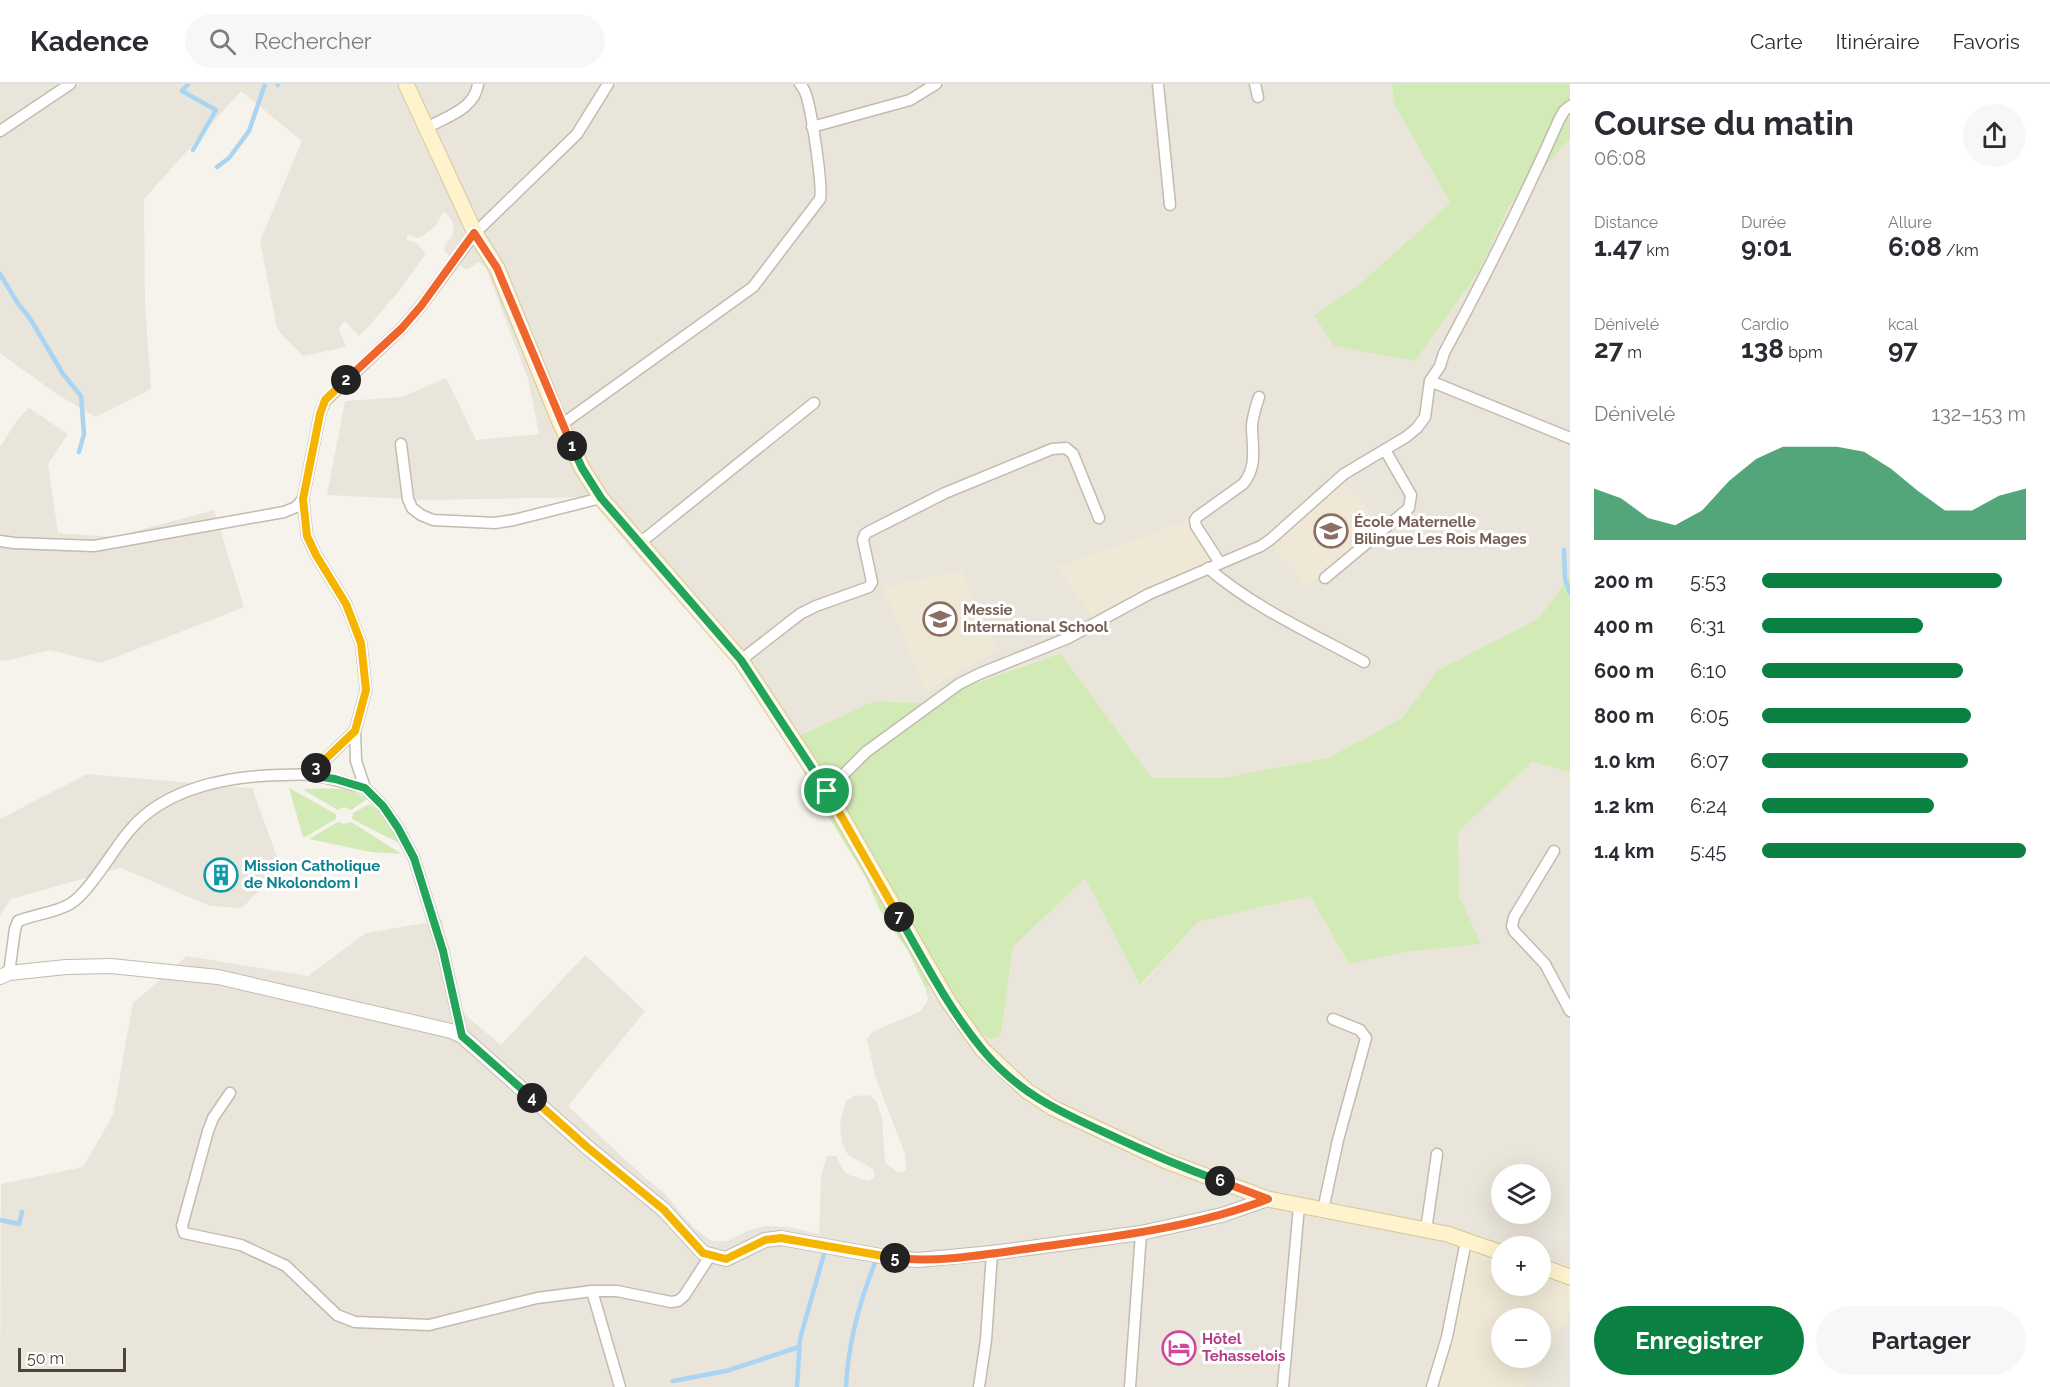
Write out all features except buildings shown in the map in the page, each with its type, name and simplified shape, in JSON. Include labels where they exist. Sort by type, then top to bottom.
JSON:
[{"type":"main road","points":[[406,84],[474,233],[497,268],[561,425],[582,468],[601,498],[741,660],[827,791],[948,1001],[990,1057],[1027,1091],[1053,1108],[1166,1161],[1268,1199],[1426,1230],[1491,1249]]},
{"type":"main road","points":[[1551,1270],[1570,1277]]},
{"type":"street","points":[[0,130],[70,84]]},
{"type":"street","points":[[426,128],[468,105],[474,98],[478,84]]},
{"type":"street","points":[[462,1036],[443,951],[414,858],[383,806],[365,788],[356,761],[355,731],[366,690],[361,643],[346,604],[307,536],[303,499],[320,414],[325,400],[402,328],[421,306],[474,233],[577,134],[608,84]]},
{"type":"street","points":[[561,425],[753,287],[820,199],[822,187],[806,92],[800,84]]},
{"type":"street","points":[[812,127],[910,100],[936,84]]},
{"type":"street","points":[[1158,84],[1170,205]]},
{"type":"street","points":[[1255,84],[1258,97]]},
{"type":"street","points":[[827,791],[866,752],[959,684],[1068,638],[1149,594],[1261,546],[1344,474],[1417,428],[1425,417],[1430,381],[1440,366],[1444,353],[1532,182],[1559,120],[1570,106]]},
{"type":"street","points":[[1430,381],[1570,438]]},
{"type":"street","points":[[1220,563],[1196,526],[1195,520],[1248,478],[1254,461],[1252,422],[1259,397]]},
{"type":"street","points":[[641,542],[814,403]]},
{"type":"street","points":[[401,444],[408,499],[412,508],[433,520],[495,523],[601,498]]},
{"type":"street","points":[[741,660],[800,614],[869,587],[872,582],[863,540],[865,534],[945,493],[1052,449],[1066,448],[1073,454],[1099,518]]},
{"type":"street","points":[[1325,578],[1409,508],[1411,495],[1385,450]]},
{"type":"street","points":[[0,541],[94,546],[284,512],[296,507],[303,499]]},
{"type":"street","points":[[1208,568],[1267,609],[1364,662]]},
{"type":"street","points":[[309,775],[355,731]]},
{"type":"street","points":[[365,788],[335,779],[309,775],[245,776],[220,781],[165,800],[131,828],[78,897],[63,908],[18,921],[5,975],[66,967],[111,966],[218,977],[440,1027],[462,1036],[587,1147],[664,1210],[703,1253],[726,1259],[765,1240],[781,1238],[906,1260],[993,1254],[1141,1233],[1222,1215],[1268,1199]]},
{"type":"street","points":[[1554,851],[1514,917],[1512,926],[1545,964],[1570,1011]]},
{"type":"street","points":[[1323,1210],[1338,1140],[1366,1038],[1360,1030],[1333,1019]]},
{"type":"street","points":[[230,1093],[213,1118],[208,1131],[182,1226],[184,1233],[241,1245],[286,1266],[337,1316],[355,1322],[434,1324],[537,1298],[592,1291],[617,1291],[671,1302],[678,1301],[684,1296],[710,1256]]},
{"type":"street","points":[[1426,1230],[1437,1154]]},
{"type":"street","points":[[1283,1387],[1299,1206]]},
{"type":"street","points":[[1130,1387],[1141,1233]]},
{"type":"street","points":[[1432,1387],[1447,1337],[1466,1241]]},
{"type":"street","points":[[979,1387],[986,1340],[993,1254]]},
{"type":"street","points":[[592,1291],[620,1387]]},
{"type":"shaded area","points":[[0,84],[1392,84],[1394,104],[1450,203],[1360,284],[1314,315],[1479,271],[1509,206],[1570,139],[1570,575],[1539,618],[1438,670],[1402,718],[1328,758],[1221,778],[1152,778],[1059,653],[920,703],[874,701],[786,742],[735,666],[633,551],[589,497],[429,500],[327,495],[345,401],[402,397],[446,378],[476,440],[539,434],[528,379],[486,268],[479,262],[465,269],[444,251],[454,229],[452,221],[444,211],[436,225],[423,236],[417,238],[407,235],[407,240],[416,243],[426,253],[399,291],[367,328],[359,336],[346,322],[343,322],[339,329],[346,347],[303,356],[277,329],[260,241],[302,141],[241,91],[144,199],[145,304],[151,389],[96,417],[58,395],[0,353]]},
{"type":"shaded area","points":[[29,408],[68,434],[48,464],[58,533],[114,537],[214,510],[244,607],[101,663],[50,650],[5,661],[0,660],[0,447],[16,422]]},
{"type":"shaded area","name":"École Maternelle Bilingue Les Rois Mages","points":[[1341,480],[1383,524],[1307,586],[1272,546]]},
{"type":"shaded area","points":[[1190,520],[1217,558],[1097,614],[1091,616],[1057,567]]},
{"type":"shaded area","name":"Messie International School","points":[[961,570],[998,650],[925,691],[883,588]]},
{"type":"shaded area","points":[[1532,762],[1570,772],[1570,1387],[0,1387],[1,1184],[83,1167],[113,1115],[133,1003],[187,956],[308,976],[366,933],[442,920],[455,986],[464,1014],[501,1045],[585,955],[645,1011],[568,1106],[663,1192],[694,1228],[712,1241],[727,1241],[747,1231],[765,1226],[789,1227],[819,1234],[821,1176],[827,1156],[836,1156],[844,1171],[849,1175],[869,1181],[875,1178],[873,1169],[848,1155],[842,1143],[840,1125],[846,1101],[854,1096],[869,1095],[876,1101],[882,1117],[885,1162],[897,1172],[906,1169],[905,1154],[875,1076],[867,1039],[871,1033],[921,1011],[928,1000],[925,987],[942,982],[1001,1035],[1013,947],[1085,878],[1141,985],[1198,922],[1310,896],[1349,964],[1406,952],[1480,944],[1459,896],[1458,832]]},
{"type":"shaded area","points":[[87,774],[252,788],[281,868],[242,908],[210,906],[121,868],[11,899],[0,915],[0,819]]},
{"type":"shaded area","points":[[1469,1251],[1491,1258],[1491,1296],[1551,1296],[1551,1277],[1570,1286],[1570,1314],[1551,1346],[1551,1308],[1491,1308],[1491,1368],[1537,1368],[1526,1387],[1432,1387]]},
{"type":"green space","points":[[1392,84],[1570,84],[1570,139],[1509,206],[1479,271],[1415,361],[1334,346],[1314,315],[1360,284],[1450,203],[1394,104]]},
{"type":"green space","points":[[1570,575],[1570,772],[1532,762],[1458,832],[1459,896],[1481,944],[1406,952],[1349,964],[1310,896],[1198,922],[1140,985],[1085,878],[1013,947],[1001,1035],[992,1039],[976,1030],[957,1007],[942,982],[925,987],[908,951],[880,910],[865,876],[813,792],[786,742],[874,701],[920,703],[1060,653],[1152,778],[1221,778],[1328,758],[1402,718],[1438,670],[1539,618]]},
{"type":"green space","points":[[289,788],[336,814],[336,819],[303,837]]},
{"type":"green space","points":[[302,789],[344,790],[367,799],[351,810],[344,807],[338,810]]},
{"type":"green space","points":[[370,804],[383,817],[399,843],[352,819],[353,813]]},
{"type":"green space","points":[[338,822],[344,824],[351,822],[402,854],[371,852],[309,839]]},
{"type":"waterway","points":[[188,84],[182,91],[216,110],[193,150]]},
{"type":"waterway","points":[[217,167],[229,158],[249,131],[265,84]]},
{"type":"waterway","points":[[0,274],[63,374],[81,396],[84,434],[79,452]]},
{"type":"waterway","points":[[1564,550],[1565,579],[1570,593]]},
{"type":"waterway","points":[[0,1220],[19,1224],[22,1212]]},
{"type":"waterway","points":[[797,1387],[800,1339],[824,1254]]},
{"type":"waterway","points":[[846,1387],[855,1324],[875,1263]]},
{"type":"waterway","points":[[673,1381],[726,1371],[799,1347]]},
{"type":"place","name":"École Maternelle Bilingue Les Rois Mages","points":[[1331,531]]},
{"type":"place","name":"Messie International School","points":[[940,619]]},
{"type":"place","name":"Mission Catholique de Nkolondom I","points":[[221,875]]},
{"type":"place","name":"Hôtel Tehasselois","points":[[1179,1348]]},
{"type":"route","points":[[474,233],[497,268],[561,425],[582,468],[601,498],[714,626],[741,660],[827,791],[948,1001],[990,1057],[1027,1091],[1053,1108],[1166,1161],[1268,1199],[1222,1215],[1141,1233],[993,1254],[906,1260],[772,1238],[726,1259],[710,1256],[703,1253],[664,1210],[587,1147],[462,1036],[443,951],[414,858],[398,828],[383,806],[365,788],[335,779],[309,775],[355,731],[366,690],[361,643],[354,621],[339,590],[316,555],[307,536],[303,499],[320,414],[325,400],[402,328],[421,306],[474,233]]}]
